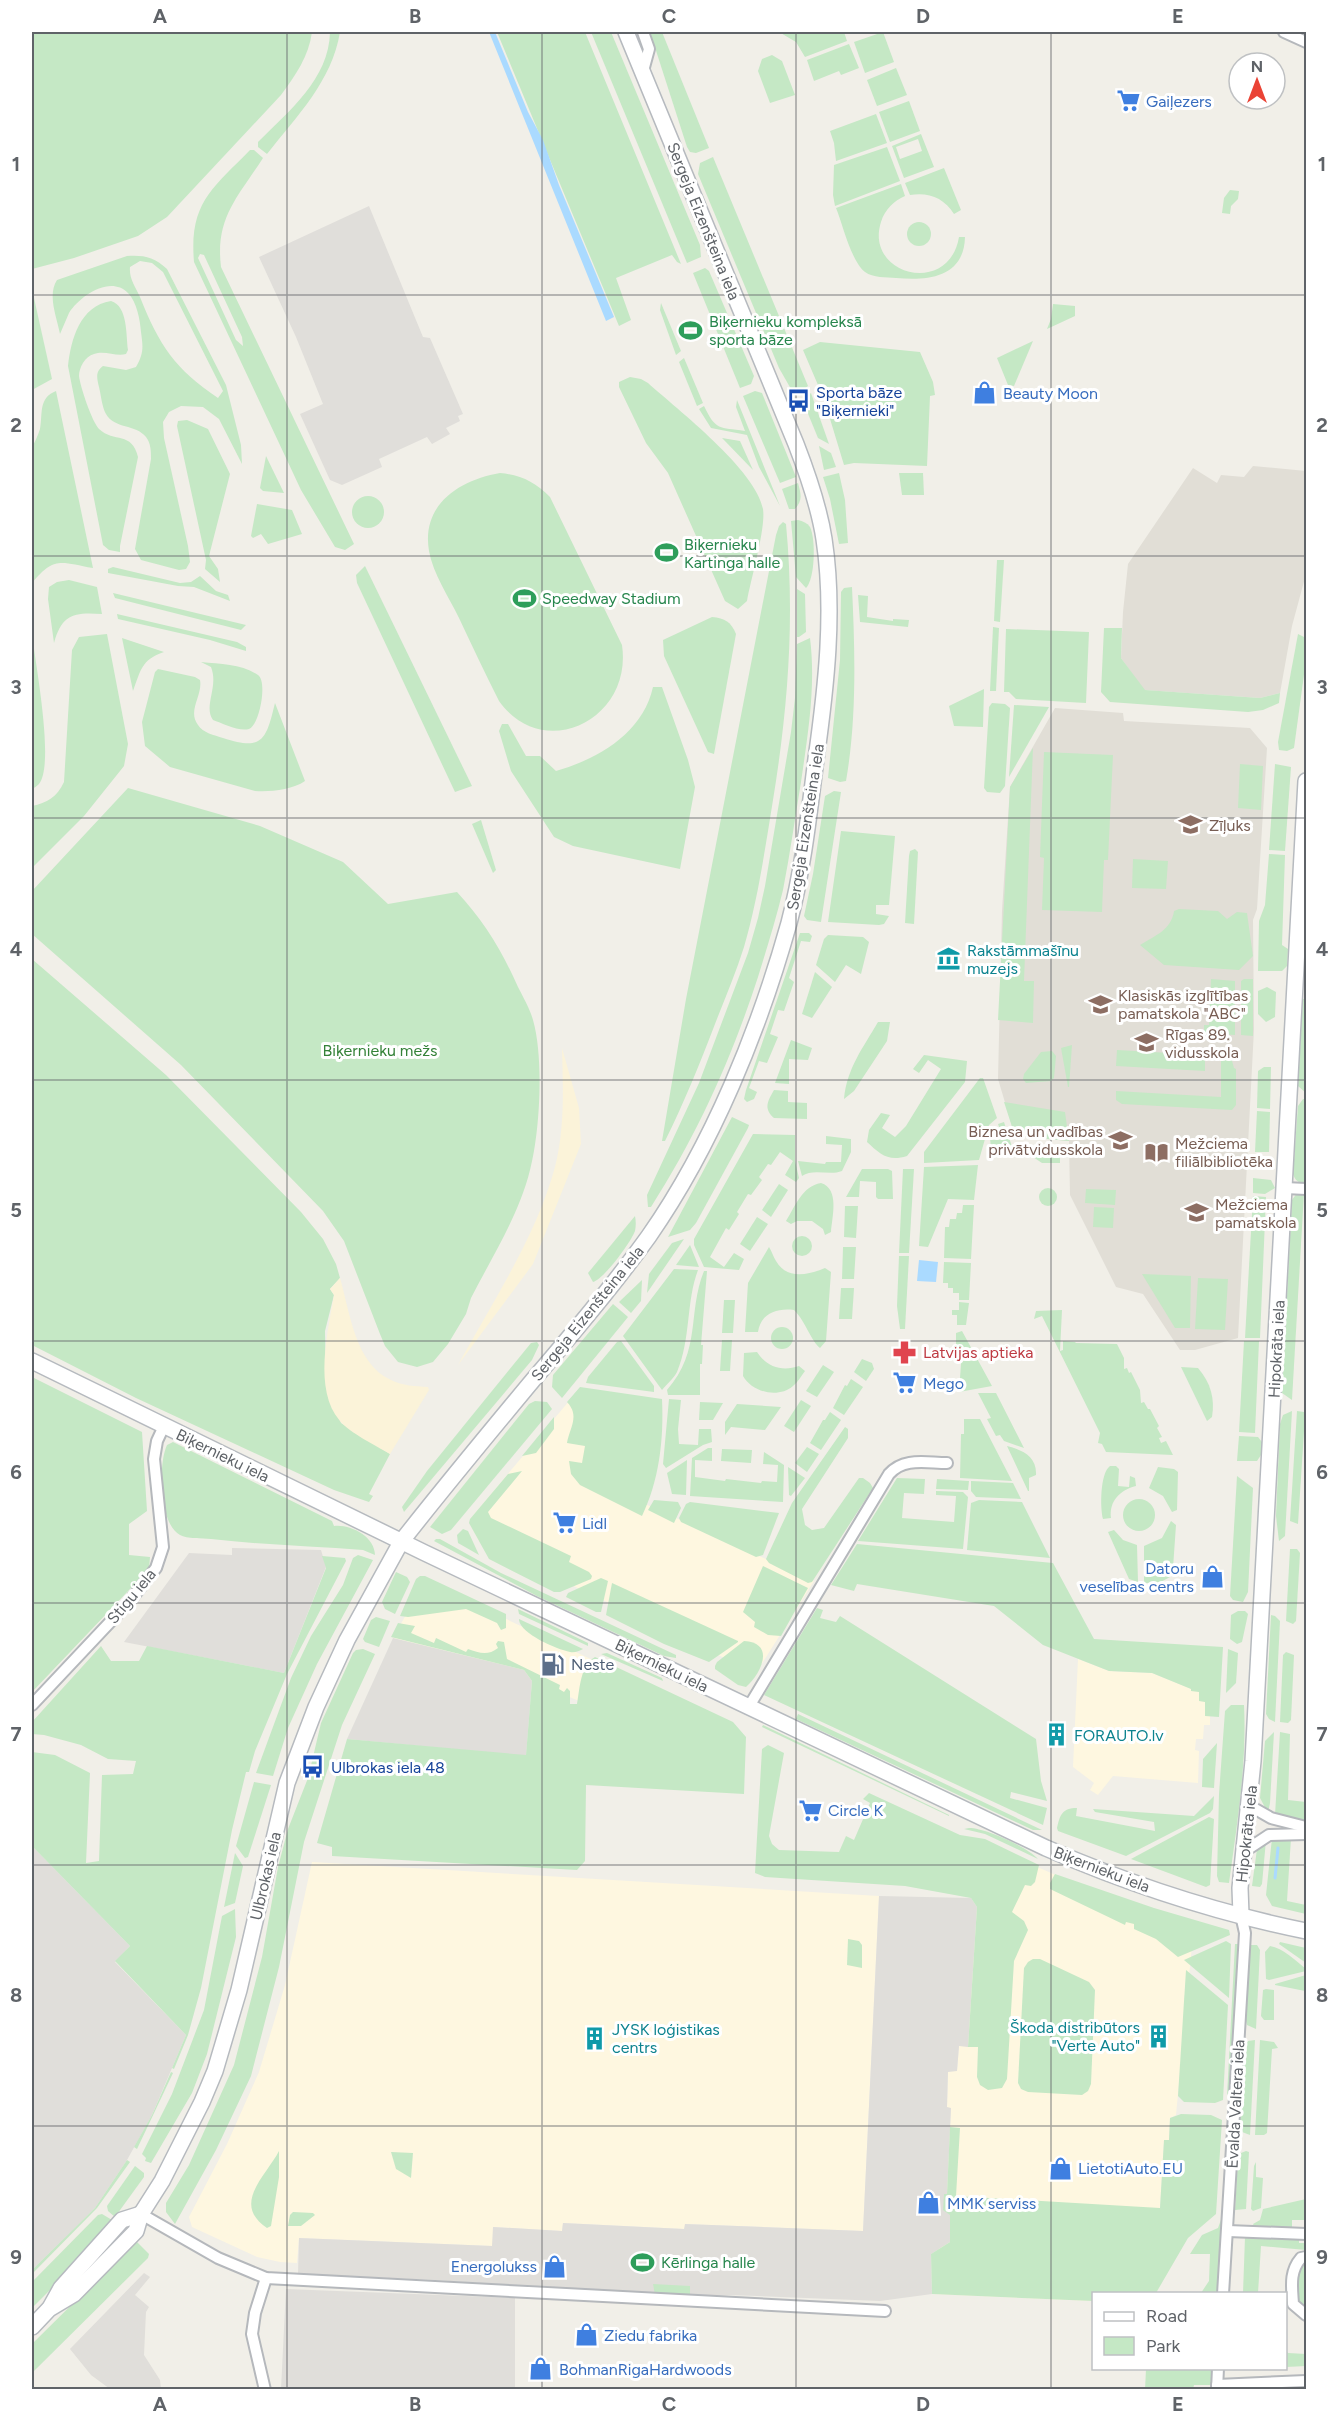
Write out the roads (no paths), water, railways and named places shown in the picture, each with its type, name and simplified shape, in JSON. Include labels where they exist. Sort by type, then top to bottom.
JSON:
[{"type":"street","name":"Sergeja Eizenšteina iela","points":[[401,1542],[606,1295],[650,1234],[681,1184],[724,1103],[750,1039],[789,922],[799,878],[819,743],[826,667],[827,582],[823,535],[811,485],[796,444],[626,32]]},
{"type":"street","points":[[643,32],[649,49],[643,71]]},
{"type":"street","points":[[1284,32],[1306,42]]},
{"type":"street","name":"Hipokrāta iela","points":[[1241,1915],[1239,1898],[1250,1806],[1306,782]]},
{"type":"street","points":[[1285,1188],[1306,1189]]},
{"type":"street","name":"Biķernieku iela","points":[[32,1361],[401,1542],[1063,1855],[1101,1871],[1206,1907],[1306,1931]]},
{"type":"street","name":"Stigu iela","points":[[32,1705],[129,1602],[156,1568],[163,1547],[154,1459],[157,1441],[164,1426]]},
{"type":"street","points":[[748,1708],[895,1466],[904,1462],[947,1463]]},
{"type":"street","name":"Ulbrokas iela","points":[[32,2327],[49,2309],[74,2294],[133,2235],[141,2214],[162,2181],[187,2133],[215,2071],[239,1990],[287,1783],[316,1707],[348,1640],[401,1542]]},
{"type":"street","points":[[1250,1806],[1271,1818],[1306,1827]]},
{"type":"street","points":[[1245,1851],[1269,1835],[1306,1834]]},
{"type":"street","name":"Ēvalda Valtera iela","points":[[1223,2292],[1245,1933],[1241,1915]]},
{"type":"street","points":[[141,2214],[218,2258],[266,2278],[885,2311]]},
{"type":"street","points":[[1228,2231],[1306,2234]]},
{"type":"street","points":[[1306,2257],[1301,2258],[1293,2267],[1292,2283],[1293,2304],[1306,2315]]},
{"type":"street","points":[[265,2390],[252,2334],[255,2313],[266,2278]]},
{"type":"street","points":[[1218,2370],[1217,2387],[1306,2381]]},
{"type":"water","points":[[489,32],[495,32],[528,112],[543,140],[559,185],[614,317],[606,321]]},
{"type":"water","points":[[919,1260],[938,1262],[936,1282],[917,1281]]},
{"type":"waterway","points":[[1275,1878],[1278,1848]]},
{"type":"place","name":"Gaiļezers","points":[[1128,101]]},
{"type":"place","name":"Biķernieku kompleksā sporta bāze","points":[[691,330]]},
{"type":"place","name":"Beauty Moon","points":[[985,393]]},
{"type":"place","name":"Sporta bāze \"Biķernieki\"","points":[[798,401]]},
{"type":"place","name":"Biķernieku Kartinga halle","points":[[666,553]]},
{"type":"place","name":"Speedway Stadium","points":[[524,598]]},
{"type":"place","name":"Zīļuks","points":[[1191,825]]},
{"type":"place","name":"Rakstāmmašīnu muzejs","points":[[949,959]]},
{"type":"place","name":"Klasiskās izglītības pamatskola \"ABC\"","points":[[1100,1004]]},
{"type":"place","name":"Rīgas 89. vidusskola","points":[[1147,1043]]},
{"type":"place","name":"Biznesa un vadības privātvidusskola","points":[[1121,1140]]},
{"type":"place","name":"Mežciema filiālbibliotēka","points":[[1157,1152]]},
{"type":"place","name":"Mežciema pamatskola","points":[[1197,1213]]},
{"type":"place","name":"Latvijas aptieka","points":[[905,1352]]},
{"type":"place","name":"Mego","points":[[905,1383]]},
{"type":"place","name":"Lidl","points":[[564,1523]]},
{"type":"place","name":"Datoru veselības centrs","points":[[1212,1577]]},
{"type":"place","name":"Neste","points":[[553,1664]]},
{"type":"place","name":"FORAUTO.lv","points":[[1056,1735]]},
{"type":"place","name":"Ulbrokas iela 48","points":[[313,1767]]},
{"type":"place","name":"Circle K","points":[[810,1810]]},
{"type":"place","name":"Škoda distribūtors \"Verte Auto\"","points":[[1158,2036]]},
{"type":"place","name":"JYSK loģistikas centrs","points":[[594,2038]]},
{"type":"place","name":"LietotiAuto.EU","points":[[1060,2168]]},
{"type":"place","name":"MMK serviss","points":[[929,2203]]},
{"type":"place","name":"Kērlinga halle","points":[[643,2262]]},
{"type":"place","name":"Energolukss","points":[[555,2266]]},
{"type":"place","name":"Ziedu fabrika","points":[[586,2335]]},
{"type":"place","name":"BohmanRigaHardwoods","points":[[541,2369]]},
{"type":"park label","name":"Biķernieku mežs","points":[[380,1050]]}]
